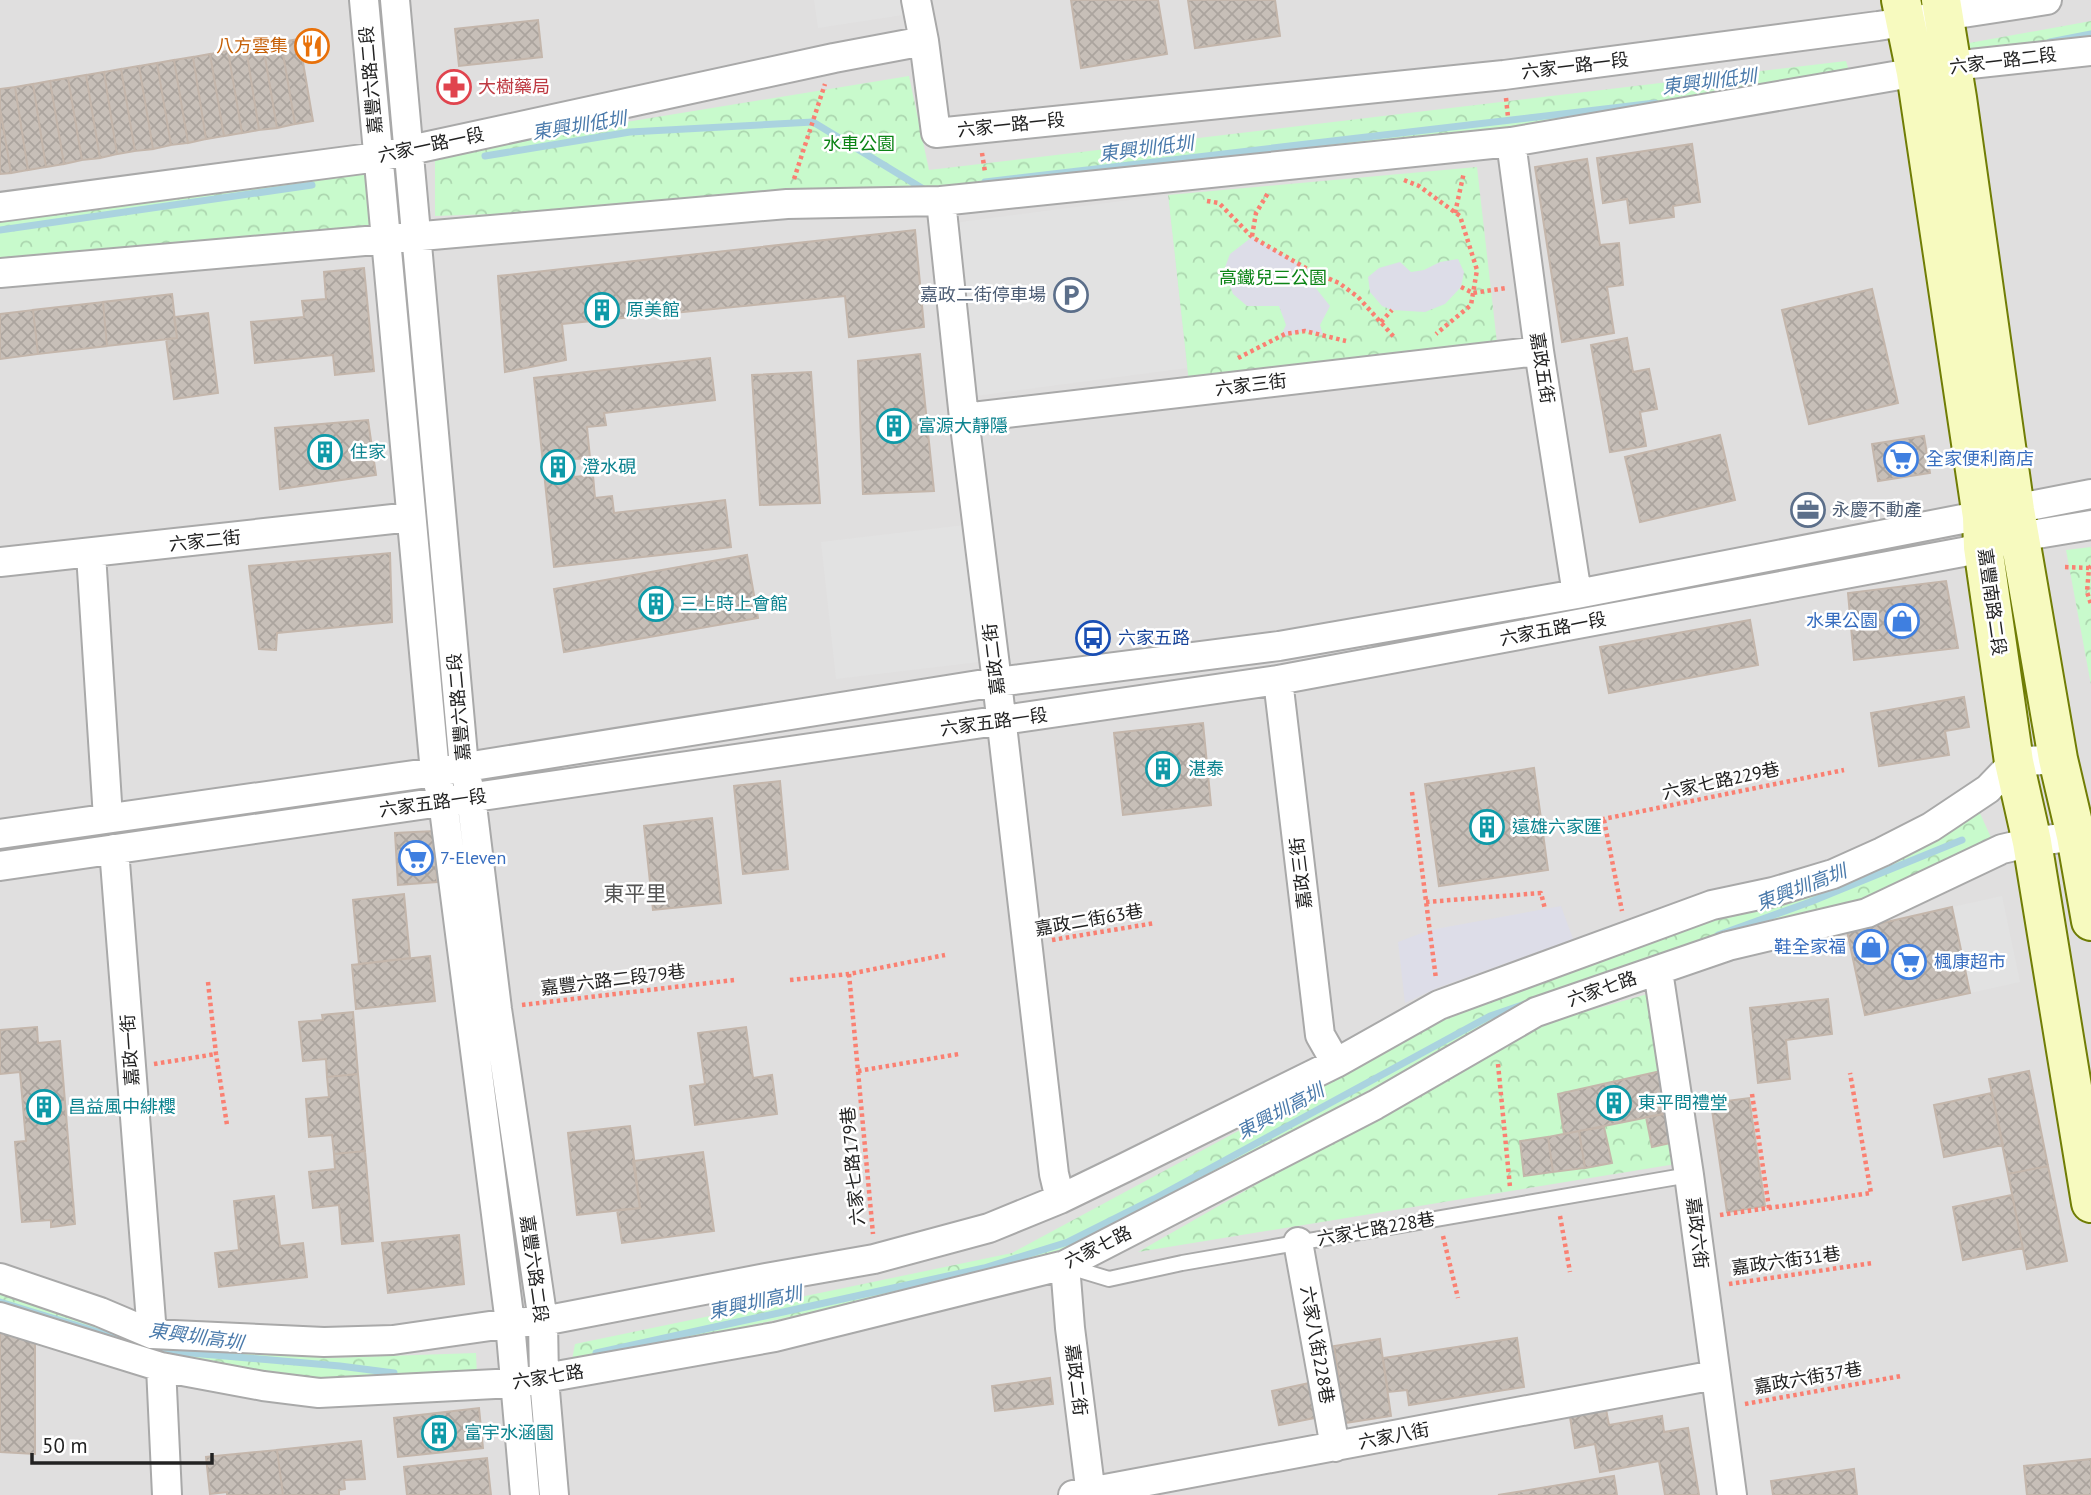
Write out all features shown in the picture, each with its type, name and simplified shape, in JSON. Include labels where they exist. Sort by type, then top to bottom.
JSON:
[{"type":"street","name":"嘉豐六路二段","points":[[364,0],[388,238],[435,772],[443,802],[510,1323],[530,1381],[554,1495]]},
{"type":"street","name":"嘉豐六路二段","points":[[395,0],[464,766],[471,797],[496,1009],[543,1321],[530,1381],[525,1495]]},
{"type":"street","points":[[916,0],[924,41]]},
{"type":"street","points":[[1942,8],[2047,0]]},
{"type":"street","name":"六家一路一段","points":[[0,207],[379,157],[924,41],[936,133],[1504,75],[1904,11],[1942,8]]},
{"type":"street","name":"嘉豐南路二段","points":[[1942,8],[1934,70],[2000,528],[2014,762],[2032,842],[2091,1203]]},
{"type":"street","name":"嘉豐南路二段","points":[[1904,11],[1934,70]]},
{"type":"street","name":"六家一路二段","points":[[1934,70],[2091,51]]},
{"type":"street","points":[[0,273],[788,204],[941,201],[988,197],[1511,142],[1934,70]]},
{"type":"street","name":"嘉政五街","points":[[1511,142],[1539,351],[1577,594]]},
{"type":"street","name":"嘉政二街","points":[[941,201],[964,418],[998,682],[1000,721],[1054,1174],[1060,1199]]},
{"type":"street","name":"六家三街","points":[[964,418],[1539,351]]},
{"type":"street","points":[[2000,528],[2091,494]]},
{"type":"street","name":"六家二街","points":[[0,562],[411,517]]},
{"type":"street","points":[[2000,528],[2091,525]]},
{"type":"street","name":"嘉豐南路二段","points":[[2000,528],[2058,759],[2083,835],[2091,921]]},
{"type":"street","name":"六家五路一段","points":[[0,834],[435,772],[998,682],[1279,646],[1577,594],[2000,528]]},
{"type":"street","name":"六家五路一段","points":[[0,866],[1278,680],[2000,528]]},
{"type":"street","points":[[91,554],[108,818]]},
{"type":"street","name":"嘉政三街","points":[[1278,680],[1320,1035],[1336,1063]]},
{"type":"street","points":[[0,1278],[100,1312],[152,1334],[324,1342],[379,1340],[543,1321],[874,1259],[989,1228],[1060,1199],[1336,1063],[1439,1005],[1712,905],[1773,892],[1833,874],[1931,827],[1988,789],[2014,762],[2058,759]]},
{"type":"street","name":"六家七路","points":[[0,1317],[161,1367],[263,1386],[319,1392],[530,1381],[775,1337],[1065,1265],[1375,1105],[1536,1012],[1728,946],[1867,913],[2002,849],[2083,835]]},
{"type":"street","name":"嘉政一街","points":[[114,849],[152,1334]]},
{"type":"street","name":"嘉政六街","points":[[1658,971],[1689,1175],[1732,1495]]},
{"type":"street","name":"六家八街228巷","points":[[1298,1242],[1335,1447]]},
{"type":"street","name":"嘉政二街","points":[[1065,1265],[1085,1494]]},
{"type":"street","points":[[161,1367],[167,1495]]},
{"type":"street","name":"六家八街","points":[[1085,1494],[1715,1375]]},
{"type":"lane","name":"六家七路228巷","points":[[1065,1265],[1109,1279],[1298,1242],[1689,1175]]},
{"type":"path","points":[[1504,75],[1511,142]]},
{"type":"path","points":[[798,161],[817,108]]},
{"type":"path","points":[[978,128],[988,197]]},
{"type":"path","points":[[1455,213],[1466,161]]},
{"type":"path","points":[[1398,177],[1419,186],[1460,216],[1477,270],[1471,305],[1436,334]]},
{"type":"path","points":[[1252,237],[1256,213],[1273,186]]},
{"type":"path","points":[[1198,200],[1219,202],[1252,237],[1311,271],[1339,283],[1358,297],[1394,337]]},
{"type":"path","points":[[1461,287],[1473,293],[1517,287]]},
{"type":"path","points":[[1381,322],[1392,310]]},
{"type":"path","points":[[1237,359],[1286,334],[1305,331],[1346,341]]},
{"type":"path","points":[[2065,567],[2090,567],[2087,592],[2091,604]]},
{"type":"path","name":"六家七路229巷","points":[[1574,825],[1844,770]]},
{"type":"path","points":[[1412,792],[1439,1005]]},
{"type":"path","points":[[1604,820],[1627,936]]},
{"type":"path","points":[[1426,902],[1541,893],[1545,909]]},
{"type":"path","name":"嘉政二街63巷","points":[[1027,944],[1155,923]]},
{"type":"path","points":[[790,979],[849,974],[945,955]]},
{"type":"path","name":"六家七路179巷","points":[[849,974],[874,1259]]},
{"type":"path","name":"嘉豐六路二段79巷","points":[[496,1009],[734,980]]},
{"type":"path","points":[[208,982],[227,1125]]},
{"type":"path","points":[[1495,1034],[1512,1206]]},
{"type":"path","points":[[131,1067],[216,1054]]},
{"type":"path","points":[[858,1071],[959,1054]]},
{"type":"path","points":[[1695,1219],[1871,1193],[1850,1073]]},
{"type":"path","points":[[1752,1094],[1769,1208]]},
{"type":"path","points":[[1556,1198],[1570,1272]]},
{"type":"path","points":[[1438,1218],[1458,1298]]},
{"type":"path","name":"嘉政六街31巷","points":[[1704,1287],[1873,1263]]},
{"type":"path","name":"嘉政六街37巷","points":[[1720,1409],[1900,1376]]},
{"type":"shaded area","points":[[0,0],[2091,0],[2091,1495],[0,1495]]},
{"type":"shaded area","points":[[814,0],[901,0],[903,15],[818,28]]},
{"type":"shaded area","name":"嘉政二街停車場","points":[[1168,195],[1187,368],[975,396],[953,223]]},
{"type":"shaded area","points":[[1252,237],[1311,271],[1315,287],[1330,306],[1320,325],[1323,335],[1305,331],[1280,337],[1286,325],[1279,306],[1247,306],[1233,294],[1224,270],[1230,254]]},
{"type":"shaded area","points":[[1458,259],[1464,272],[1461,287],[1445,304],[1425,312],[1392,310],[1382,306],[1370,292],[1368,277],[1379,268],[1400,262],[1411,272]]},
{"type":"shaded area","points":[[965,525],[979,662],[836,679],[821,542]]},
{"type":"shaded area","points":[[2002,896],[2020,982],[1970,993],[1952,907]]},
{"type":"shaded area","points":[[1561,906],[1573,939],[1437,988],[1405,1003],[1398,942],[1430,930]]},
{"type":"green space","points":[[2091,21],[2091,51],[1964,71],[1958,45]]},
{"type":"green space","name":"水車公園","points":[[1846,61],[1855,90],[935,200],[435,216],[435,153],[909,76],[929,170]]},
{"type":"green space","points":[[364,167],[370,229],[0,261],[0,216]]},
{"type":"green space","name":"高鐵兒三公園","points":[[1477,167],[1497,343],[1189,383],[1168,195]]},
{"type":"green space","points":[[2091,547],[2091,685],[2066,550]]},
{"type":"green space","points":[[1979,811],[1993,842],[1864,902],[1495,1022],[1079,1247],[1035,1263],[571,1365],[575,1344],[1012,1253],[1442,1021]]},
{"type":"green space","points":[[1651,993],[1682,1163],[1138,1252],[1532,1027]]},
{"type":"green space","points":[[0,1287],[161,1339],[327,1358],[476,1353],[477,1376],[319,1384],[160,1361],[0,1312]]},
{"type":"building","points":[[1071,0],[1158,0],[1167,54],[1081,68]]},
{"type":"building","points":[[1188,0],[1275,0],[1280,36],[1195,48]]},
{"type":"building","points":[[538,20],[542,57],[459,66],[455,29]]},
{"type":"building","points":[[299,39],[313,121],[295,124],[281,42]]},
{"type":"building","points":[[281,42],[295,124],[277,128],[263,45]]},
{"type":"building","points":[[263,45],[277,128],[259,130],[246,48]]},
{"type":"building","points":[[246,48],[259,130],[242,133],[228,51]]},
{"type":"building","points":[[228,51],[242,133],[224,136],[210,54]]},
{"type":"building","points":[[210,54],[224,136],[206,139],[193,57]]},
{"type":"building","points":[[193,57],[206,139],[188,143],[174,60]]},
{"type":"building","points":[[174,60],[188,143],[171,145],[157,63]]},
{"type":"building","points":[[157,63],[171,145],[153,149],[139,66]]},
{"type":"building","points":[[139,66],[153,149],[135,151],[121,69]]},
{"type":"building","points":[[121,69],[135,151],[117,154],[104,72]]},
{"type":"building","points":[[104,72],[117,154],[100,158],[86,75]]},
{"type":"building","points":[[86,75],[100,158],[82,160],[68,78]]},
{"type":"building","points":[[68,78],[82,160],[64,164],[50,81]]},
{"type":"building","points":[[50,81],[64,164],[46,167],[33,84]]},
{"type":"building","points":[[33,84],[46,167],[28,170],[15,87]]},
{"type":"building","points":[[15,87],[28,170],[11,173],[0,108],[0,89]]},
{"type":"building","points":[[0,108],[11,173],[0,174]]},
{"type":"building","points":[[1692,144],[1700,202],[1673,206],[1674,217],[1630,223],[1627,199],[1603,203],[1597,158]]},
{"type":"building","points":[[1587,159],[1600,245],[1619,243],[1623,285],[1607,287],[1614,333],[1562,342],[1535,167]]},
{"type":"building","name":"原美館","points":[[915,230],[924,327],[849,337],[845,296],[562,324],[566,360],[505,372],[498,276]]},
{"type":"building","points":[[364,268],[374,371],[335,375],[333,355],[255,363],[251,322],[304,317],[302,301],[326,299],[324,272]]},
{"type":"building","points":[[1872,289],[1898,403],[1809,424],[1782,310]]},
{"type":"building","points":[[172,294],[177,338],[107,346],[103,302]]},
{"type":"building","points":[[103,302],[107,346],[38,354],[33,310]]},
{"type":"building","points":[[33,310],[38,354],[0,359],[0,314]]},
{"type":"building","points":[[208,313],[218,393],[174,399],[166,339],[177,338],[174,317]]},
{"type":"building","points":[[1627,338],[1633,372],[1649,369],[1657,409],[1640,412],[1646,446],[1610,452],[1591,345]]},
{"type":"building","name":"富源大靜隱","points":[[920,354],[934,491],[863,494],[858,361]]},
{"type":"building","name":"澄水硯","points":[[710,358],[715,400],[604,413],[606,425],[587,427],[590,458],[572,459],[574,477],[593,475],[595,498],[612,496],[614,513],[725,500],[731,547],[554,567],[534,378]]},
{"type":"building","points":[[811,372],[820,503],[760,505],[752,375]]},
{"type":"building","name":"住家","points":[[368,420],[376,475],[280,489],[275,428]]},
{"type":"building","points":[[1720,435],[1735,500],[1640,522],[1625,457]]},
{"type":"building","name":"全家便利商店","points":[[1924,436],[1930,473],[1878,481],[1872,444]]},
{"type":"building","points":[[390,553],[392,622],[277,633],[276,650],[259,649],[249,566]]},
{"type":"building","name":"三上時上會館","points":[[747,555],[758,618],[564,652],[554,589]]},
{"type":"building","name":"水果公園","points":[[1946,581],[1958,648],[1854,660],[1848,593]]},
{"type":"building","points":[[1750,620],[1758,665],[1609,693],[1600,647]]},
{"type":"building","points":[[1964,697],[1969,727],[1945,731],[1949,755],[1879,766],[1871,713]]},
{"type":"building","name":"湛泰","points":[[1203,723],[1211,805],[1123,815],[1114,733]]},
{"type":"building","name":"遠雄六家匯","points":[[1534,768],[1548,870],[1439,886],[1425,784]]},
{"type":"building","points":[[780,781],[788,869],[743,874],[734,786]]},
{"type":"building","points":[[712,818],[721,903],[653,910],[644,826]]},
{"type":"building","name":"7-Eleven","points":[[434,831],[437,882],[398,885],[395,833]]},
{"type":"building","points":[[404,894],[410,958],[359,964],[353,900]]},
{"type":"building","name":"楓康超市","points":[[1952,907],[1970,993],[1865,1015],[1847,931]]},
{"type":"building","points":[[430,956],[435,1001],[356,1009],[352,965]]},
{"type":"building","points":[[1828,999],[1832,1034],[1786,1040],[1790,1079],[1758,1083],[1750,1008]]},
{"type":"building","points":[[353,1012],[358,1074],[327,1077],[326,1059],[303,1061],[299,1022],[323,1020],[322,1015]]},
{"type":"building","name":"昌益風中緋櫻","points":[[37,1027],[38,1043],[60,1041],[75,1224],[51,1227],[51,1220],[22,1222],[15,1142],[26,1141],[20,1072],[0,1074],[0,1030]]},
{"type":"building","points":[[746,1027],[753,1078],[772,1075],[777,1114],[695,1125],[690,1086],[705,1084],[698,1033]]},
{"type":"building","name":"東平問禮堂","points":[[1661,1071],[1669,1113],[1564,1134],[1558,1094]]},
{"type":"building","points":[[2029,1071],[2048,1166],[2008,1174],[1989,1079]]},
{"type":"building","points":[[358,1074],[365,1151],[334,1154],[332,1135],[309,1137],[306,1099],[329,1097],[327,1077]]},
{"type":"building","points":[[1992,1093],[2003,1145],[1944,1157],[1934,1105]]},
{"type":"building","points":[[1749,1098],[1765,1206],[1727,1212],[1711,1103]]},
{"type":"building","points":[[1669,1113],[1675,1142],[1652,1147],[1646,1117]]},
{"type":"building","points":[[630,1126],[640,1208],[577,1215],[568,1133]]},
{"type":"building","points":[[1604,1127],[1612,1163],[1585,1168],[1579,1131]]},
{"type":"building","points":[[1579,1131],[1585,1168],[1553,1172],[1548,1137]]},
{"type":"building","points":[[1548,1137],[1553,1172],[1524,1176],[1520,1141]]},
{"type":"building","points":[[365,1151],[373,1241],[342,1244],[339,1205],[313,1208],[309,1172],[335,1169],[334,1154]]},
{"type":"building","points":[[703,1152],[714,1231],[622,1243],[617,1210],[640,1208],[633,1161]]},
{"type":"building","points":[[2048,1166],[2067,1261],[2027,1269],[2008,1174]]},
{"type":"building","points":[[2012,1195],[2023,1248],[1963,1260],[1953,1207]]},
{"type":"building","points":[[274,1196],[280,1246],[303,1243],[307,1277],[219,1287],[215,1253],[239,1250],[234,1201]]},
{"type":"building","points":[[459,1235],[464,1284],[388,1293],[382,1243]]},
{"type":"building","points":[[0,1333],[35,1342],[35,1454],[0,1452]]},
{"type":"building","points":[[1517,1338],[1524,1387],[1409,1405],[1407,1390],[1388,1392],[1383,1358]]},
{"type":"building","points":[[1380,1339],[1391,1416],[1345,1423],[1334,1346]]},
{"type":"building","points":[[1050,1378],[1053,1404],[995,1411],[992,1386]]},
{"type":"building","points":[[1314,1382],[1320,1417],[1279,1425],[1272,1391]]},
{"type":"building","points":[[1605,1404],[1609,1425],[1662,1416],[1664,1432],[1688,1428],[1699,1495],[1665,1495],[1659,1461],[1600,1472],[1595,1444],[1575,1448],[1569,1411]]},
{"type":"building","name":"富宇水涵園","points":[[479,1408],[483,1448],[398,1457],[394,1418]]},
{"type":"building","points":[[361,1441],[365,1479],[344,1480],[345,1489],[339,1490],[339,1495],[283,1495],[277,1450]]},
{"type":"building","points":[[277,1450],[283,1495],[227,1495],[227,1492],[210,1494],[206,1457]]},
{"type":"building","points":[[487,1458],[491,1495],[407,1495],[404,1467]]},
{"type":"building","points":[[2091,1459],[2091,1495],[2027,1495],[2024,1466]]},
{"type":"building","points":[[1854,1469],[1857,1495],[1773,1495],[1771,1481]]},
{"type":"building","points":[[1614,1476],[1617,1495],[1498,1495]]},
{"type":"waterway","name":"東興圳低圳","points":[[2050,42],[2091,34]]},
{"type":"waterway","name":"東興圳低圳","points":[[985,182],[1655,103]]},
{"type":"waterway","name":"東興圳低圳","points":[[485,156],[630,132],[813,122],[925,190]]},
{"type":"waterway","name":"東興圳低圳","points":[[0,230],[312,185]]},
{"type":"waterway","name":"東興圳高圳","points":[[1718,935],[1810,902],[1962,840]]},
{"type":"waterway","name":"東興圳高圳","points":[[596,1353],[984,1268],[1068,1242],[1154,1199],[1490,1016],[1525,1004]]},
{"type":"waterway","name":"東興圳高圳","points":[[0,1302],[157,1350],[394,1373]]},
{"type":"place","name":"八方雲集","points":[[312,46]]},
{"type":"place","name":"大樹藥局","points":[[454,87]]},
{"type":"place","name":"嘉政二街停車場","points":[[1071,295]]},
{"type":"place","name":"原美館","points":[[602,310]]},
{"type":"place","name":"富源大靜隱","points":[[894,426]]},
{"type":"place","name":"住家","points":[[325,452]]},
{"type":"place","name":"全家便利商店","points":[[1901,459]]},
{"type":"place","name":"澄水硯","points":[[558,467]]},
{"type":"place","name":"永慶不動產","points":[[1808,510]]},
{"type":"place","name":"三上時上會館","points":[[656,604]]},
{"type":"place","name":"水果公園","points":[[1902,621]]},
{"type":"place","name":"六家五路","points":[[1093,638]]},
{"type":"place","name":"湛泰","points":[[1163,769]]},
{"type":"place","name":"遠雄六家匯","points":[[1487,827]]},
{"type":"place","name":"7-Eleven","points":[[416,858]]},
{"type":"place","name":"鞋全家福","points":[[1871,947]]},
{"type":"place","name":"楓康超市","points":[[1909,962]]},
{"type":"place","name":"東平問禮堂","points":[[1614,1103]]},
{"type":"place","name":"昌益風中緋櫻","points":[[44,1107]]},
{"type":"place","name":"富宇水涵園","points":[[439,1433]]},
{"type":"district","name":"東平里","points":[[635,894]]}]
